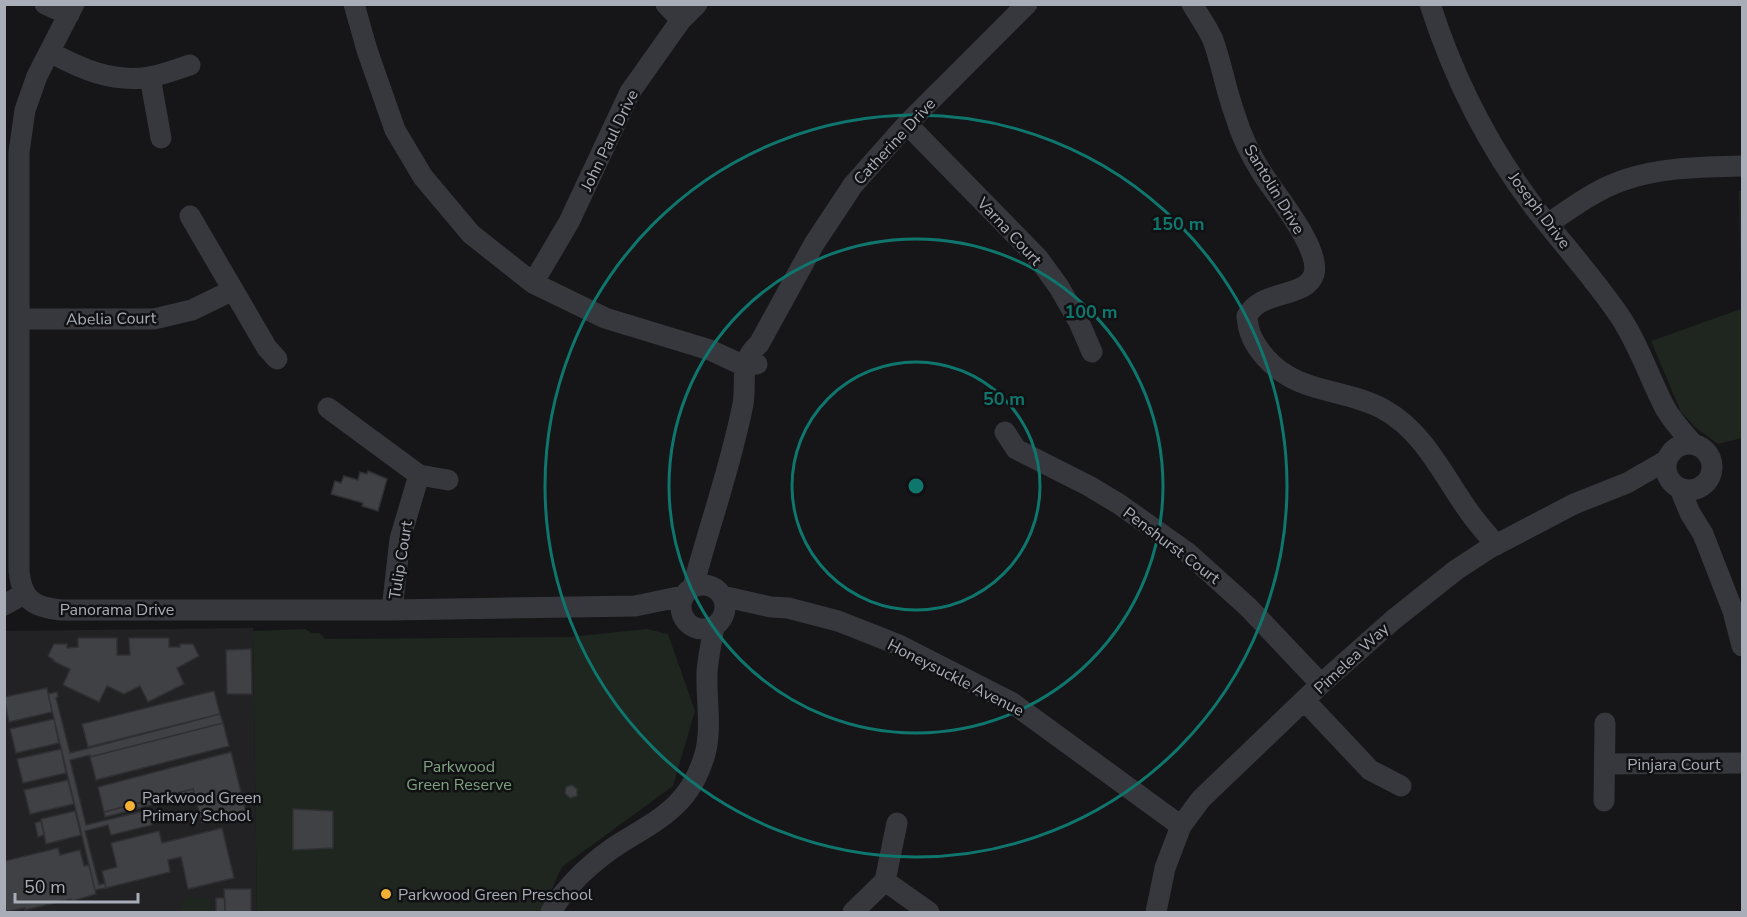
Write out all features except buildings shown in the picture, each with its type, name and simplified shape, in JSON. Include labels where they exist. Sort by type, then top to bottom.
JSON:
[{"type":"street","points":[[4,605],[24,594],[19,571],[19,319],[12,283],[19,152],[25,110],[37,76],[72,10],[45,4]]},
{"type":"street","points":[[354,4],[367,50],[395,130],[423,177],[471,234],[533,283],[605,318],[750,363],[737,438],[687,606],[707,670]]},
{"type":"street","points":[[666,4],[681,20]]},
{"type":"street","name":"John Paul Drive","points":[[533,283],[570,222],[630,92],[681,20],[697,4]]},
{"type":"street","name":"Catherine Drive","points":[[750,363],[750,352],[759,344],[814,244],[853,185],[907,124],[1027,4]]},
{"type":"street","name":"Santolin Drive","points":[[1192,4],[1212,39],[1235,117],[1250,152],[1262,174],[1295,219],[1309,249],[1314,268],[1314,274],[1301,288],[1255,304],[1247,316],[1250,335],[1270,363],[1288,377],[1316,388],[1366,401],[1384,410],[1409,428],[1427,447],[1492,547]]},
{"type":"street","name":"Joseph Drive","points":[[1430,4],[1467,98],[1503,161],[1548,224],[1586,269],[1623,322],[1648,368],[1664,407],[1672,471],[1690,513],[1703,534]]},
{"type":"street","points":[[50,52],[77,67],[125,78],[150,77],[190,65]]},
{"type":"street","points":[[150,77],[161,138]]},
{"type":"street","name":"Varna Court","points":[[907,124],[1038,258],[1074,313],[1092,352]]},
{"type":"street","points":[[1548,224],[1577,204],[1623,180],[1662,170],[1743,166]]},
{"type":"street","points":[[190,216],[267,348],[277,359]]},
{"type":"street","name":"Abelia Court","points":[[19,319],[154,320],[192,310],[233,290]]},
{"type":"street","name":"Joseph Drive","points":[[1664,407],[1693,444]]},
{"type":"street","points":[[328,408],[419,475],[448,480]]},
{"type":"street","name":"Penshurst Court","points":[[1005,432],[1016,449],[1089,486],[1188,552],[1248,607],[1321,684]]},
{"type":"street","points":[[1693,444],[1706,452],[1710,459],[1711,474],[1702,486],[1695,489],[1672,471],[1680,446],[1693,444]]},
{"type":"street","name":"Pimelea Way","points":[[1156,912],[1164,868],[1181,826],[1201,799],[1321,684],[1417,600],[1492,547],[1574,504],[1628,483],[1672,471]]},
{"type":"street","name":"Tulip Court","points":[[392,610],[400,539],[419,475]]},
{"type":"street","points":[[1702,486],[1700,505],[1703,534],[1733,611],[1743,646]]},
{"type":"street","points":[[551,912],[556,903],[597,859],[670,812],[683,799],[694,782],[705,754],[708,723],[707,670],[719,607],[709,536]]},
{"type":"street","points":[[687,606],[706,585],[719,607]]},
{"type":"street","name":"Panorama Drive","points":[[24,594],[36,604],[61,610],[392,610],[687,606]]},
{"type":"street","points":[[687,606],[699,629],[719,607]]},
{"type":"street","name":"Honeysuckle Avenue","points":[[719,607],[788,608],[838,621],[889,641],[1011,702],[1181,826]]},
{"type":"street","points":[[1305,701],[1370,770],[1401,786]]},
{"type":"street","name":"Pinjara Court","points":[[1604,801],[1605,723]]},
{"type":"street","name":"Pinjara Court","points":[[1605,764],[1743,763]]},
{"type":"street","points":[[853,912],[885,881],[897,823]]},
{"type":"street","points":[[885,881],[929,912]]},
{"type":"shaded area","name":"Parkwood Green Primary School","points":[[253,628],[257,912],[5,912],[4,631]]},
{"type":"green space","points":[[1739,191],[1742,191],[1742,438],[1718,444],[1695,427],[1681,412],[1651,341],[1741,309]]},
{"type":"green space","name":"Parkwood Green Reserve","points":[[305,629],[312,633],[319,633],[325,639],[569,637],[647,629],[668,634],[695,711],[673,786],[562,867],[541,912],[257,912],[253,631]]},
{"type":"green space","points":[[183,897],[212,899],[211,912],[181,912]]},
{"type":"place","name":"Parkwood Green Primary School","points":[[130,806]]},
{"type":"place","name":"Parkwood Green Preschool","points":[[386,894]]}]
